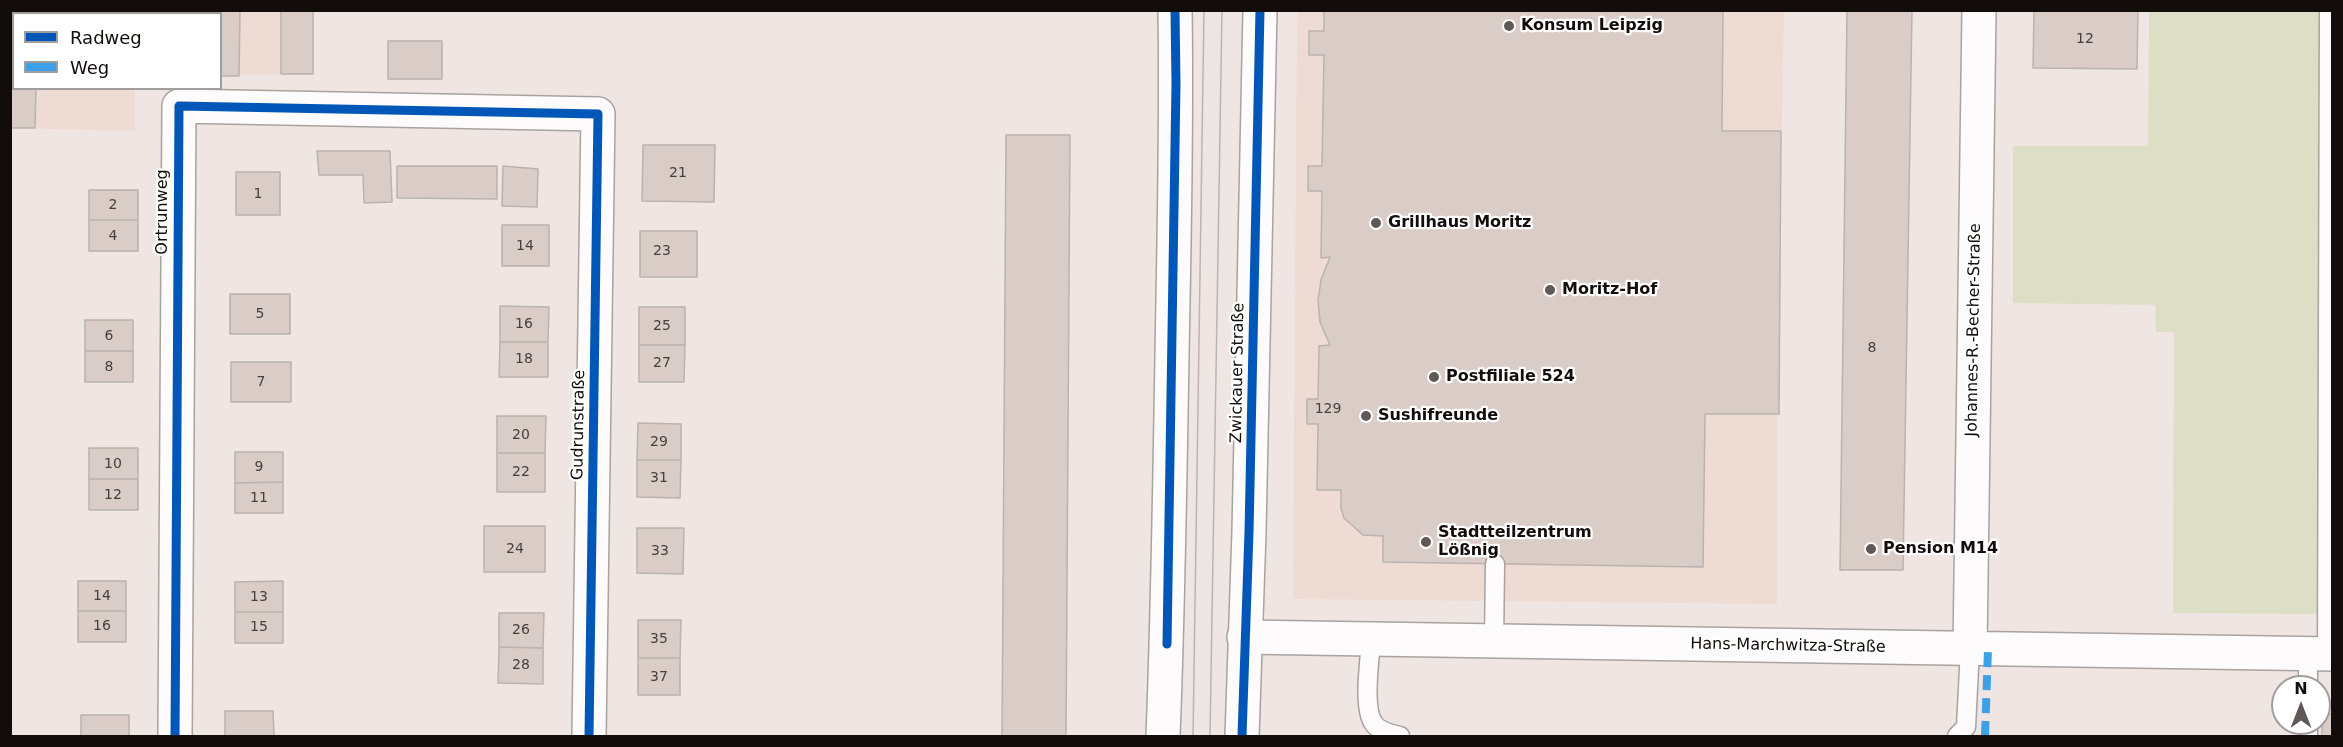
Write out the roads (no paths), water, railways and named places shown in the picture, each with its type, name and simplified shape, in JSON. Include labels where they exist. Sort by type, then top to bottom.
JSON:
[{"type":"street","points":[[1163,736],[1176,84],[1175,10]]},
{"type":"street","name":"Zwickauer Straße","points":[[1242,736],[1260,10]]},
{"type":"street","name":"Johannes-R.-Becher-Straße","points":[[1970,649],[1979,10]]},
{"type":"street","name":"Ortrunweg","points":[[175,736],[179,106],[598,114]]},
{"type":"street","name":"Gudrunstraße","points":[[589,736],[598,114]]},
{"type":"street","name":"Hans-Marchwitza-Straße","points":[[1244,637],[2322,654]]},
{"type":"lane","points":[[2313,675],[2322,654],[2329,10]]},
{"type":"lane","points":[[1494,641],[1495,564]]},
{"type":"lane","points":[[1371,640],[1369,711],[1374,724],[1386,732],[1400,736]]},
{"type":"lane","points":[[1958,736],[1966,727],[1970,649]]},
{"type":"tram line","points":[[1193,736],[1204,10]]},
{"type":"tram line","points":[[1210,736],[1222,10]]},
{"type":"place","name":"Konsum Leipzig","points":[[1509,26]]},
{"type":"place","name":"Grillhaus Moritz","points":[[1376,223]]},
{"type":"place","name":"Moritz-Hof","points":[[1550,290]]},
{"type":"place","name":"Postfiliale 524","points":[[1434,377]]},
{"type":"place","name":"Sushifreunde","points":[[1366,416]]},
{"type":"place","name":"Stadtteilzentrum Lößnig","points":[[1426,542]]},
{"type":"place","name":"Pension M14","points":[[1871,549]]}]
